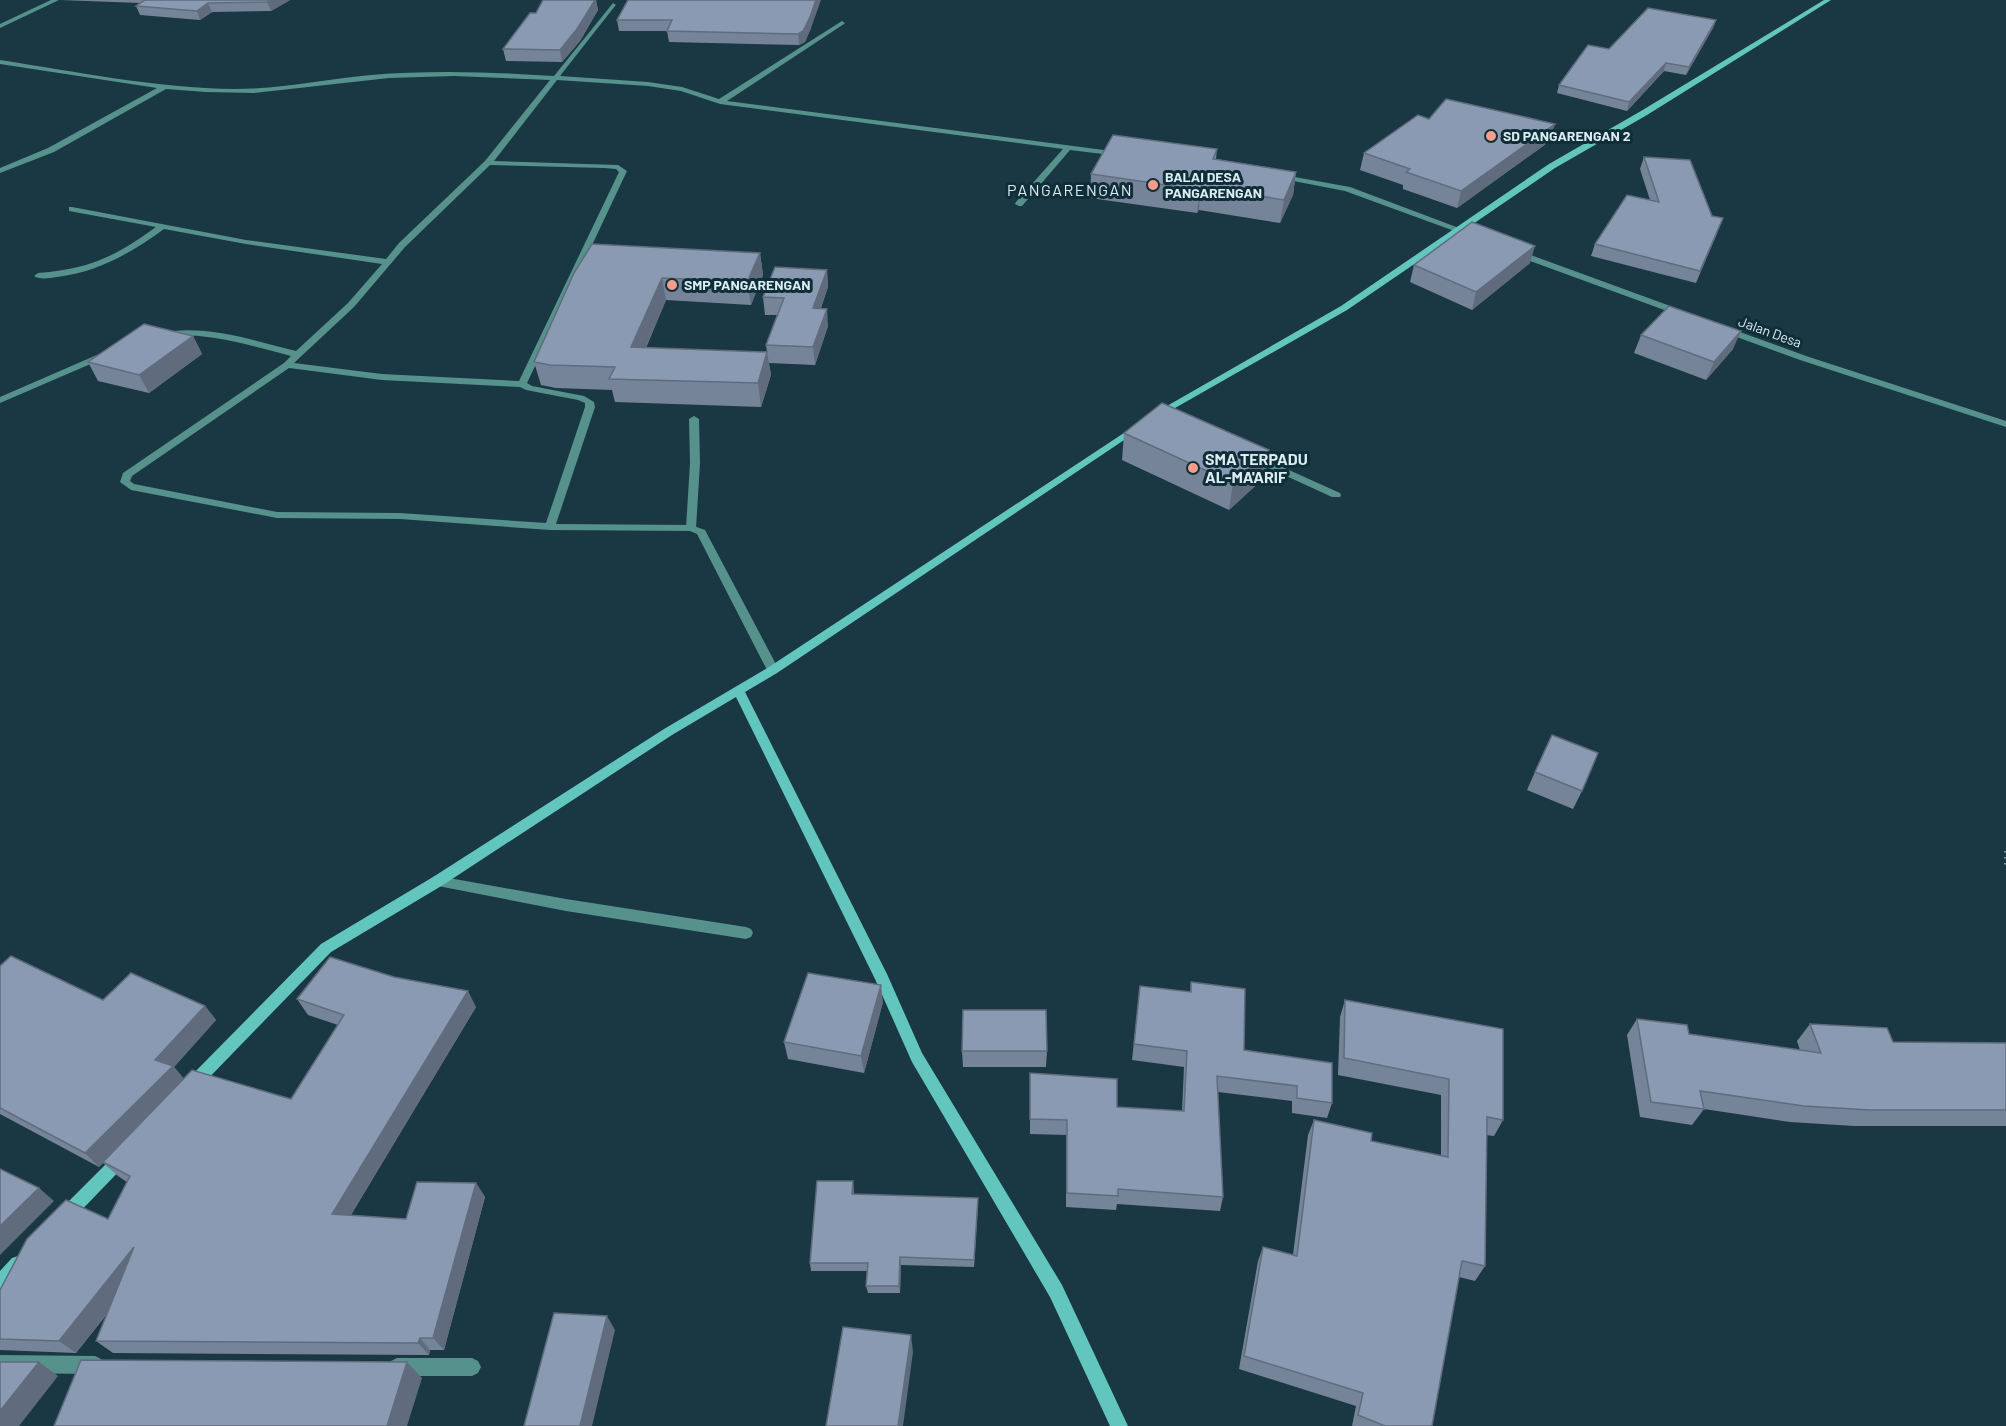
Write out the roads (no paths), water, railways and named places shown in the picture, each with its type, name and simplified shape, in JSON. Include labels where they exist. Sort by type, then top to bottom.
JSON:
[{"type":"street","points":[[0,26],[56,0]]},
{"type":"street","points":[[188,1089],[326,948],[438,881],[668,732],[773,670],[1100,450],[1171,411],[1344,308],[1552,166],[1644,113],[1828,0]]},
{"type":"street","points":[[613,5],[488,163],[388,262],[351,305],[287,365],[127,475],[125,482],[131,487],[277,515],[400,516],[550,526],[691,528],[701,532],[773,670]]},
{"type":"street","points":[[720,102],[842,23]]},
{"type":"street","points":[[0,62],[166,86],[234,92],[286,89],[386,76],[437,74],[648,84],[682,89],[720,102],[1133,155]]},
{"type":"street","points":[[0,171],[51,150],[166,86]]},
{"type":"street","points":[[1019,204],[1068,148]]},
{"type":"street","points":[[488,163],[604,166],[618,167],[623,171],[522,384]]},
{"type":"street","points":[[1271,173],[1347,189],[1483,239]]},
{"type":"street","points":[[72,208],[246,243],[388,262]]},
{"type":"street","points":[[38,276],[67,274],[108,262],[163,226]]},
{"type":"street","points":[[1505,248],[1693,318]]},
{"type":"street","name":"Jalan Desa","points":[[1715,326],[1803,358],[2006,424]]},
{"type":"street","points":[[147,339],[184,332],[225,337],[299,355]]},
{"type":"street","points":[[0,400],[115,350]]},
{"type":"street","points":[[287,365],[382,377],[522,384],[529,388],[581,398],[589,402],[590,407],[550,526]]},
{"type":"street","points":[[691,528],[695,463],[694,419]]},
{"type":"street","points":[[1238,449],[1336,495]]},
{"type":"street","points":[[739,691],[882,978],[917,1058],[1056,1291],[1119,1426]]},
{"type":"street","points":[[438,881],[566,905],[746,933]]},
{"type":"street","points":[[57,1224],[131,1148]]},
{"type":"street","points":[[0,1283],[25,1258]]},
{"type":"street","points":[[0,1364],[118,1365]]},
{"type":"street","points":[[378,1367],[472,1367]]},
{"type":"place","name":"SD PANGARENGAN 2","points":[[1491,136]]},
{"type":"place","name":"BALAI DESA PANGARENGAN","points":[[1153,185]]},
{"type":"place","name":"SMP PANGARENGAN","points":[[672,285]]},
{"type":"place","name":"SMA TERPADU AL-MA'ARIF","points":[[1193,468]]},
{"type":"district","name":"PANGARENGAN","points":[[1070,190]]}]
